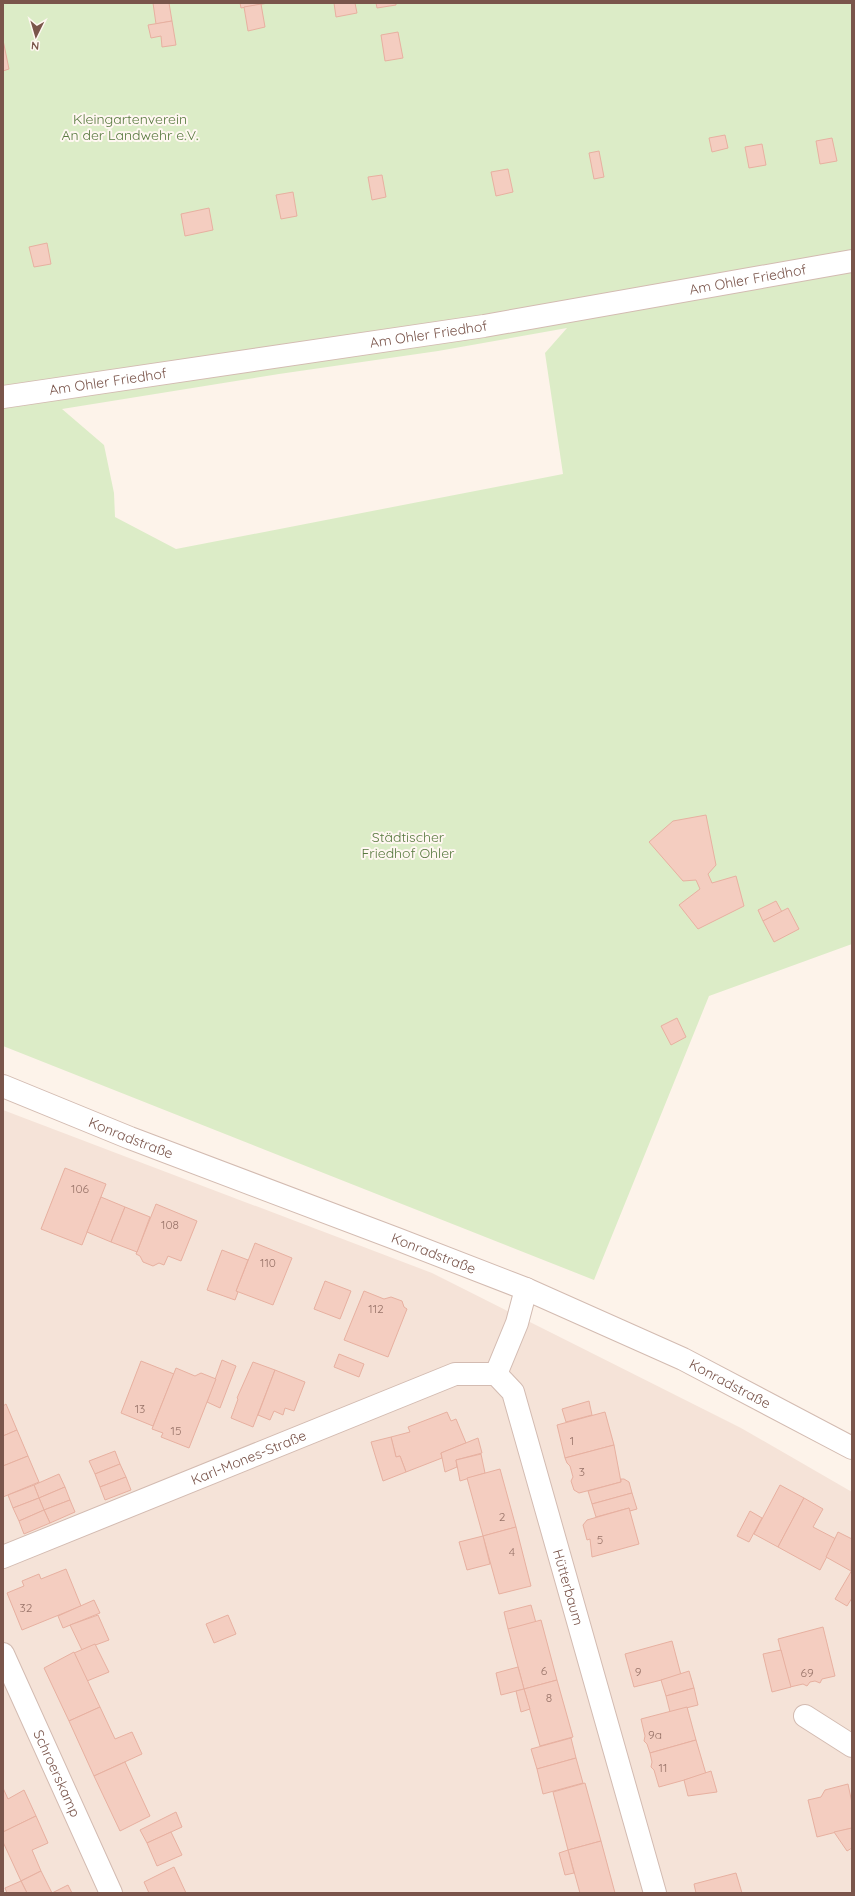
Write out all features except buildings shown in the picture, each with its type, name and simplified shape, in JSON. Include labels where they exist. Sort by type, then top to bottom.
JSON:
[{"type":"street","name":"Am Ohler Friedhof","points":[[3,397],[484,326],[852,261]]},
{"type":"street","name":"Konradstraße","points":[[3,1086],[137,1141],[526,1289],[683,1359],[852,1448]]},
{"type":"street","points":[[496,1374],[517,1323],[526,1289]]},
{"type":"street","name":"Karl-Mones-Straße","points":[[3,1557],[455,1374],[496,1374]]},
{"type":"street","name":"Hütterbaum","points":[[496,1374],[513,1392],[656,1893]]},
{"type":"street","name":"Schroerskamp","points":[[3,1654],[111,1893]]},
{"type":"street","points":[[805,1716],[852,1746]]},
{"type":"shaded area","points":[[3,1110],[432,1273],[741,1428],[852,1492],[852,1893],[3,1893]]},
{"type":"green space","name":"Städtischer Friedhof Ohler","points":[[3,3],[852,3],[852,944],[709,996],[594,1280],[3,1046]],"holes":[[[567,328],[545,353],[563,474],[176,549],[115,517],[114,493],[104,445],[62,409],[279,374],[438,351]]]},
{"type":"park label","name":"Kleingartenverein An der Landwehr e.V.","points":[[130,128]]}]
